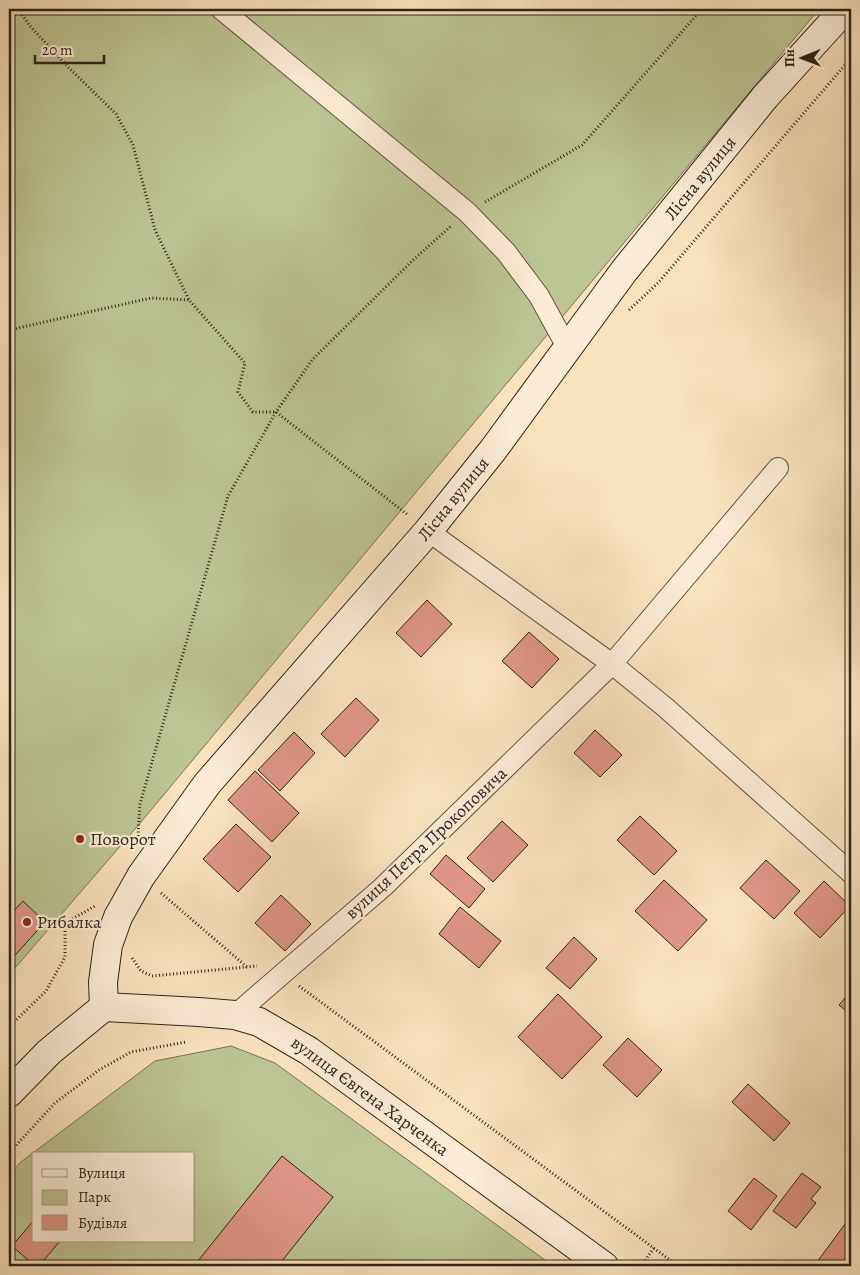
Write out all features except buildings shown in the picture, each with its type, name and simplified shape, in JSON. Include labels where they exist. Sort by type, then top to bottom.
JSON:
[{"type":"street","points":[[221,9],[467,212],[506,252],[539,296],[568,349]]},
{"type":"street","name":"Лісна вулиця","points":[[104,1007],[102,982],[108,945],[118,917],[141,876],[207,784],[428,531],[493,450],[624,271],[722,150],[845,9]]},
{"type":"street","name":"вулиця Петра Прокоповича","points":[[235,1015],[383,887],[612,664],[778,468]]},
{"type":"street","points":[[428,531],[612,664],[666,708],[851,873]]},
{"type":"street","points":[[9,1093],[49,1052],[104,1007]]},
{"type":"street","name":"вулиця Євгена Харченка","points":[[104,1007],[235,1015],[259,1022],[310,1051],[604,1266]]},
{"type":"path","points":[[18,9],[43,40],[116,114],[133,145],[155,230],[190,300],[245,363],[238,392],[252,412],[276,412],[428,531]]},
{"type":"path","points":[[137,842],[140,804],[228,496],[276,412],[312,360],[412,261],[467,212],[582,145],[702,9]]},
{"type":"path","points":[[626,312],[658,283],[851,58]]},
{"type":"path","points":[[9,330],[151,298],[190,300]]},
{"type":"path","points":[[141,876],[248,968]]},
{"type":"path","points":[[9,1027],[46,991],[65,957],[65,924],[95,906],[118,917]]},
{"type":"path","points":[[128,951],[141,971],[152,976],[248,968],[269,964],[678,1266]]},
{"type":"path","points":[[9,1153],[55,1103],[99,1070],[131,1052],[186,1042]]},
{"type":"path","points":[[641,1266],[654,1248]]},
{"type":"green space","points":[[9,9],[819,9],[141,822],[9,975]]},
{"type":"green space","points":[[231,1046],[275,1063],[553,1266],[9,1266],[9,1175],[32,1154],[32,1242],[195,1242],[195,1152],[34,1152],[155,1061]]},
{"type":"place","name":"Поворот","points":[[80,839]]},
{"type":"place","name":"Рибалка","points":[[27,922]]}]
